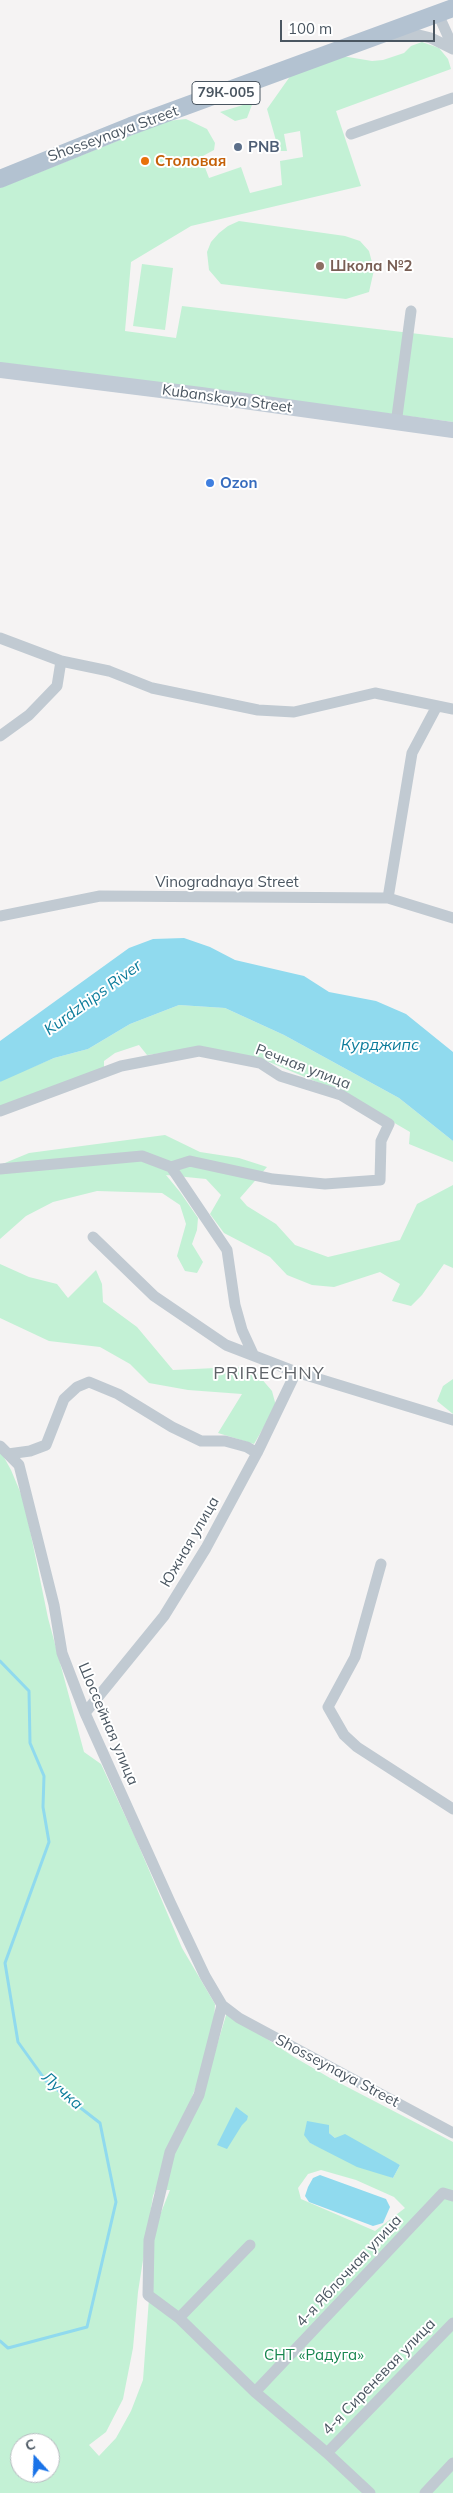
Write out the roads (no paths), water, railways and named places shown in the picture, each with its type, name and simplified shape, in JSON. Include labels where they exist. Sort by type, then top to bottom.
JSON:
[{"type":"main road","name":"Shosseynaya Street","points":[[0,179],[131,126],[446,11]]},
{"type":"main road","name":"Kubanskaya Street","points":[[0,370],[201,395],[396,424],[453,430]]},
{"type":"street","points":[[446,11],[453,48]]},
{"type":"street","points":[[381,35],[419,35],[453,48]]},
{"type":"street","points":[[351,134],[453,98]]},
{"type":"street","points":[[396,424],[411,311]]},
{"type":"street","points":[[0,638],[61,661],[109,671],[152,688],[258,710],[294,712],[375,693],[453,709]]},
{"type":"street","points":[[0,736],[29,715],[57,686],[61,661]]},
{"type":"street","points":[[388,898],[412,753],[437,706]]},
{"type":"street","name":"Vinogradnaya Street","points":[[0,916],[100,896],[388,898],[453,918]]},
{"type":"street","name":"Речная улица","points":[[0,1111],[120,1066],[200,1051],[260,1063],[280,1076],[341,1095],[389,1124],[381,1141],[380,1180],[325,1184],[273,1179],[190,1161],[171,1167]]},
{"type":"street","points":[[0,1169],[142,1156],[171,1167],[227,1250],[235,1304],[242,1330],[253,1354]]},
{"type":"street","points":[[93,1237],[154,1296],[226,1345],[296,1372],[453,1420]]},
{"type":"street","name":"Южная улица","points":[[85,1712],[164,1616],[206,1548],[257,1453],[296,1372]]},
{"type":"street","points":[[4,1450],[30,1451],[46,1445],[64,1399],[77,1387],[89,1382],[118,1394],[172,1427],[201,1441],[225,1441],[247,1447],[257,1453]]},
{"type":"street","name":"Шоссейная улица","points":[[4,1450],[19,1465],[54,1605],[62,1653],[85,1712],[170,1902],[205,1976],[222,2005]]},
{"type":"street","points":[[381,1564],[356,1658],[328,1707],[344,1735],[357,1747],[453,1809]]},
{"type":"street","points":[[222,2005],[199,2096],[170,2152],[149,2240],[148,2295],[179,2318],[255,2392],[327,2453],[370,2493]]},
{"type":"street","name":"Shosseynaya Street","points":[[222,2005],[239,2018],[453,2133]]},
{"type":"street","name":"4-я Яблочная улица","points":[[255,2392],[448,2194]]},
{"type":"street","points":[[179,2318],[250,2245]]},
{"type":"street","name":"4-я Сиреневая улица","points":[[327,2453],[453,2323]]},
{"type":"street","points":[[425,2493],[453,2463]]},
{"type":"water","name":"Курджипс","points":[[184,938],[210,947],[235,960],[304,976],[329,992],[376,1001],[406,1014],[453,1052],[453,1141],[399,1098],[284,1035],[225,1008],[179,1005],[130,1024],[88,1049],[54,1058],[0,1082],[0,1041],[129,948],[153,939]]},
{"type":"water","points":[[236,2107],[248,2116],[227,2149],[217,2145]]},
{"type":"water","points":[[307,2121],[329,2125],[329,2133],[335,2138],[345,2134],[400,2165],[393,2178],[357,2167],[310,2143],[304,2135]]},
{"type":"water","points":[[320,2175],[386,2199],[390,2207],[383,2223],[373,2226],[309,2202],[305,2196],[308,2187],[313,2178]]},
{"type":"waterway","name":"Лучка","points":[[0,1661],[29,1691],[30,1743],[44,1776],[43,1807],[49,1842],[5,1963],[18,2042],[46,2081],[100,2123],[116,2202],[87,2327],[8,2348],[0,2341]]},
{"type":"place","name":"PNB","points":[[238,147]]},
{"type":"place","name":"Столовая","points":[[145,161]]},
{"type":"place","name":"Школа №2","points":[[320,266]]},
{"type":"place","name":"Ozon","points":[[210,483]]},
{"type":"district","name":"PRIRECHNY","points":[[269,1374]]},
{"type":"water label","name":"Kurdzhips River","points":[[93,998]]},
{"type":"park label","name":"СНТ «Радуга»","points":[[314,2355]]}]
